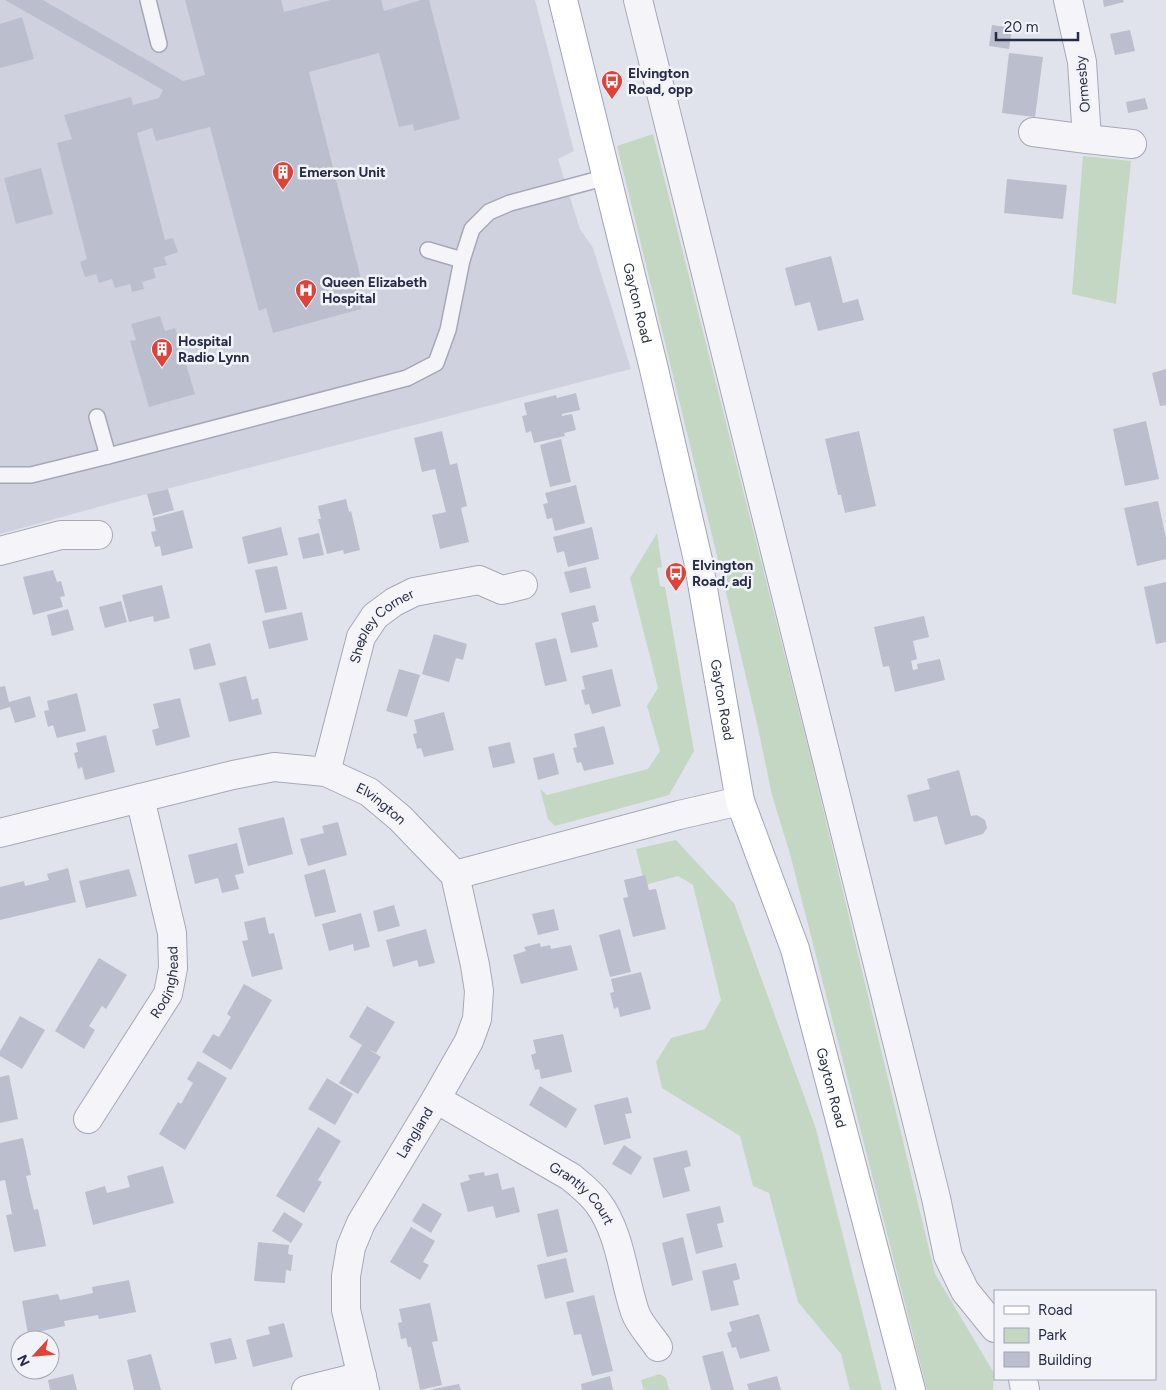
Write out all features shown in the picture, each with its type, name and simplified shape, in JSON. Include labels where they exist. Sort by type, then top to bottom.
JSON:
[{"type":"main road","name":"Gayton Road","points":[[563,0],[653,365],[698,560],[740,801],[795,949],[911,1390]]},
{"type":"street","points":[[638,0],[934,1188],[948,1256],[965,1291],[994,1327]]},
{"type":"street","name":"Ormesby","points":[[1068,0],[1082,62],[1087,139]]},
{"type":"street","points":[[1033,132],[1132,144]]},
{"type":"street","points":[[0,551],[61,535],[98,535]]},
{"type":"street","name":"Shepley Corner","points":[[326,772],[361,637],[375,616],[394,602],[414,592],[479,580],[502,590],[523,585]]},
{"type":"street","name":"Elvington","points":[[0,833],[233,775],[274,767],[326,772],[369,792],[400,818],[454,875]]},
{"type":"street","name":"Rodinghead","points":[[88,1119],[168,994],[173,968],[172,933],[140,798]]},
{"type":"street","points":[[454,875],[679,815],[740,801]]},
{"type":"street","name":"Langland","points":[[363,1383],[346,1310],[346,1276],[351,1247],[361,1222],[469,1041],[477,1019],[479,991],[475,965],[454,875]]},
{"type":"street","name":"Grantly Court","points":[[436,1099],[570,1177],[599,1204],[612,1228],[636,1314],[658,1347]]},
{"type":"street","points":[[306,1390],[363,1383]]},
{"type":"lane","points":[[148,0],[159,44]]},
{"type":"lane","points":[[0,475],[31,475],[407,378],[436,363],[448,330],[462,260],[472,229],[489,212],[510,203],[607,177]]},
{"type":"lane","points":[[428,250],[462,260]]},
{"type":"lane","points":[[97,417],[108,456]]},
{"type":"shaded area","name":"Queen Elizabeth Hospital","points":[[0,0],[535,0],[574,151],[558,159],[580,229],[593,248],[631,369],[124,500],[0,534]]},
{"type":"green space","points":[[653,134],[812,763],[935,1274],[994,1373],[993,1390],[927,1390],[790,854],[772,795],[730,609],[617,146]]},
{"type":"green space","points":[[1083,156],[1131,161],[1116,304],[1072,294]]},
{"type":"green space","points":[[657,533],[662,567],[657,568],[660,586],[665,587],[694,751],[669,795],[555,826],[548,819],[540,789],[547,795],[648,769],[660,751],[647,706],[658,688],[630,578]]},
{"type":"green space","points":[[676,840],[734,903],[816,1129],[882,1390],[850,1390],[841,1354],[798,1302],[769,1193],[753,1186],[740,1136],[662,1088],[656,1062],[671,1038],[705,1029],[721,1000],[693,885],[678,876],[645,885],[636,849]]},
{"type":"green space","points":[[660,1374],[666,1378],[669,1390],[644,1390],[641,1380]]},
{"type":"building","name":"Emerson Unit","points":[[5,0],[43,0],[183,81],[205,75],[185,0],[281,0],[284,12],[331,0],[381,0],[384,11],[421,0],[429,0],[460,119],[414,131],[413,124],[399,127],[379,53],[309,72],[362,283],[355,284],[361,309],[273,333],[266,308],[259,311],[210,127],[156,141],[152,128],[137,133],[165,240],[173,238],[178,252],[164,257],[167,265],[153,268],[156,278],[142,282],[144,289],[132,292],[130,284],[115,288],[112,279],[99,283],[96,274],[85,277],[80,262],[87,259],[57,143],[72,139],[64,115],[131,97],[133,105],[159,98],[163,90]]},
{"type":"building","points":[[1103,0],[1123,0],[1124,2],[1104,7]]},
{"type":"building","points":[[22,17],[34,59],[0,68],[0,24]]},
{"type":"building","points":[[992,25],[1012,28],[1009,49],[989,46]]},
{"type":"building","points":[[1130,30],[1135,51],[1115,55],[1110,34]]},
{"type":"building","points":[[1009,53],[1043,57],[1035,117],[1002,113]]},
{"type":"building","points":[[1145,98],[1148,109],[1128,113],[1126,102]]},
{"type":"building","points":[[41,168],[53,214],[16,224],[4,178]]},
{"type":"building","points":[[1007,179],[1067,185],[1063,219],[1004,213]]},
{"type":"building","points":[[831,256],[843,303],[858,299],[864,320],[818,331],[810,302],[795,306],[785,268]]},
{"type":"building","name":"Hospital Radio Lynn","points":[[160,316],[165,331],[175,328],[195,394],[149,407],[130,341],[136,340],[131,324]]},
{"type":"building","points":[[1166,369],[1166,405],[1160,406],[1152,373]]},
{"type":"building","points":[[576,393],[580,410],[562,414],[562,416],[572,414],[576,430],[564,433],[565,436],[534,443],[531,431],[526,433],[522,416],[527,415],[524,403],[556,395],[557,398]]},
{"type":"building","points":[[1146,421],[1159,479],[1125,486],[1113,429]]},
{"type":"building","points":[[442,431],[450,465],[457,463],[467,506],[461,508],[469,542],[440,549],[432,515],[446,512],[435,469],[422,472],[414,438]]},
{"type":"building","points":[[859,431],[876,506],[845,513],[841,495],[838,495],[825,439]]},
{"type":"building","points":[[561,439],[571,482],[550,487],[540,445]]},
{"type":"building","points":[[576,485],[585,523],[555,531],[552,518],[547,519],[543,504],[548,503],[545,493]]},
{"type":"building","points":[[168,489],[174,510],[153,516],[147,494]]},
{"type":"building","points":[[346,499],[349,512],[351,511],[360,550],[344,554],[343,550],[327,554],[318,519],[321,519],[318,506]]},
{"type":"building","points":[[1158,501],[1166,538],[1166,559],[1137,566],[1124,508]]},
{"type":"building","points":[[183,510],[193,548],[162,556],[160,546],[155,547],[151,532],[156,531],[153,518]]},
{"type":"building","points":[[281,527],[288,555],[248,564],[242,537]]},
{"type":"building","points":[[592,527],[599,559],[568,567],[564,551],[557,553],[553,537]]},
{"type":"building","points":[[319,533],[324,555],[303,559],[298,538]]},
{"type":"building","points":[[277,566],[287,609],[265,613],[255,570]]},
{"type":"building","points":[[586,567],[591,588],[570,593],[564,572]]},
{"type":"building","points":[[53,570],[57,582],[61,581],[65,596],[60,597],[63,607],[33,615],[23,577]]},
{"type":"building","points":[[1166,582],[1166,642],[1156,644],[1144,587]]},
{"type":"building","points":[[162,585],[170,618],[154,622],[153,616],[129,622],[122,595]]},
{"type":"building","points":[[121,601],[127,622],[105,628],[99,607]]},
{"type":"building","points":[[595,605],[599,621],[592,623],[598,647],[571,653],[561,613]]},
{"type":"building","points":[[68,609],[74,630],[52,636],[47,615]]},
{"type":"building","points":[[302,612],[308,640],[269,649],[262,621]]},
{"type":"building","points":[[924,616],[929,637],[913,641],[917,659],[911,661],[913,670],[918,669],[917,664],[940,659],[945,680],[895,692],[889,666],[883,667],[874,627]]},
{"type":"building","points":[[434,634],[467,644],[463,660],[456,658],[449,682],[422,674]]},
{"type":"building","points":[[556,638],[567,681],[545,686],[535,643]]},
{"type":"building","points":[[210,643],[216,665],[194,670],[189,649]]},
{"type":"building","points":[[399,669],[420,675],[407,717],[386,711]]},
{"type":"building","points":[[612,669],[621,706],[592,714],[589,704],[585,705],[581,690],[585,689],[582,676]]},
{"type":"building","points":[[246,676],[252,700],[258,698],[262,714],[229,722],[219,683]]},
{"type":"building","points":[[5,686],[9,702],[30,696],[36,717],[15,723],[10,707],[0,710],[0,687]]},
{"type":"building","points":[[77,693],[86,731],[57,738],[53,725],[48,727],[44,711],[49,710],[47,701]]},
{"type":"building","points":[[180,698],[190,737],[156,746],[152,730],[159,728],[153,704]]},
{"type":"building","points":[[444,712],[454,750],[424,757],[421,748],[417,749],[413,734],[417,733],[414,720]]},
{"type":"building","points":[[604,726],[614,764],[584,771],[581,762],[577,763],[573,748],[577,747],[574,734]]},
{"type":"building","points":[[106,735],[115,772],[85,780],[82,767],[78,769],[74,753],[78,752],[76,743]]},
{"type":"building","points":[[510,742],[515,763],[493,768],[488,747]]},
{"type":"building","points":[[554,753],[559,774],[538,780],[533,758]]},
{"type":"building","points":[[959,770],[971,816],[977,815],[985,820],[987,828],[983,834],[945,845],[937,816],[914,822],[907,795],[930,789],[927,779]]},
{"type":"building","points":[[284,817],[293,854],[248,866],[238,828]]},
{"type":"building","points":[[338,822],[347,855],[308,866],[300,839],[324,833],[322,826]]},
{"type":"building","points":[[237,843],[244,873],[235,875],[239,889],[222,893],[218,878],[195,884],[188,855]]},
{"type":"building","points":[[68,868],[76,902],[0,920],[0,887],[24,881],[25,886],[49,880],[47,874]]},
{"type":"building","points":[[129,869],[137,896],[86,908],[79,881]]},
{"type":"building","points":[[325,869],[336,912],[315,917],[304,875]]},
{"type":"building","points":[[645,875],[649,890],[656,889],[666,929],[633,937],[623,898],[628,897],[624,880]]},
{"type":"building","points":[[394,905],[400,926],[378,932],[373,911]]},
{"type":"building","points":[[554,909],[559,930],[538,935],[532,914]]},
{"type":"building","points":[[361,913],[370,947],[354,951],[353,944],[329,951],[322,924]]},
{"type":"building","points":[[265,917],[269,934],[274,933],[283,969],[252,977],[242,941],[248,940],[244,922]]},
{"type":"building","points":[[426,929],[435,963],[419,967],[417,960],[393,967],[386,940]]},
{"type":"building","points":[[620,929],[631,972],[610,977],[599,935]]},
{"type":"building","points":[[540,943],[541,947],[550,945],[551,949],[571,945],[578,970],[521,984],[513,955],[526,951],[524,947]]},
{"type":"building","points":[[99,958],[127,975],[106,1009],[102,1006],[89,1026],[95,1030],[84,1049],[55,1031]]},
{"type":"building","points":[[641,972],[651,1009],[620,1017],[618,1007],[614,1009],[610,993],[614,992],[611,979]]},
{"type":"building","points":[[244,984],[272,1000],[231,1070],[202,1052],[213,1034],[219,1037],[231,1017],[227,1014]]},
{"type":"building","points":[[367,1006],[395,1022],[376,1053],[368,1049],[381,1057],[358,1094],[339,1083],[362,1045],[349,1037]]},
{"type":"building","points":[[20,1016],[45,1030],[22,1069],[0,1056],[0,1051]]},
{"type":"building","points":[[563,1034],[572,1072],[541,1079],[539,1069],[535,1070],[531,1055],[536,1053],[533,1040]]},
{"type":"building","points":[[198,1061],[227,1078],[185,1150],[159,1134],[178,1102],[181,1104],[193,1083],[187,1079]]},
{"type":"building","points":[[9,1075],[18,1119],[0,1123],[0,1077]]},
{"type":"building","points":[[327,1078],[353,1094],[335,1125],[308,1109]]},
{"type":"building","points":[[540,1086],[577,1109],[566,1128],[529,1105]]},
{"type":"building","points":[[628,1097],[632,1113],[625,1114],[631,1138],[604,1145],[594,1105]]},
{"type":"building","points":[[318,1127],[341,1141],[318,1180],[322,1182],[304,1213],[276,1196]]},
{"type":"building","points":[[23,1138],[31,1175],[26,1176],[34,1210],[38,1209],[46,1246],[14,1252],[6,1215],[12,1214],[5,1180],[0,1181],[0,1143]]},
{"type":"building","points":[[624,1145],[642,1157],[631,1175],[612,1164]]},
{"type":"building","points":[[687,1150],[691,1166],[684,1168],[690,1191],[663,1198],[653,1158]]},
{"type":"building","points":[[163,1166],[174,1203],[93,1225],[85,1192],[105,1186],[107,1193],[130,1187],[127,1176]]},
{"type":"building","points":[[484,1172],[485,1176],[498,1173],[502,1190],[514,1187],[520,1212],[496,1218],[493,1206],[468,1212],[460,1183],[470,1180],[468,1175]]},
{"type":"building","points":[[423,1203],[442,1214],[431,1233],[412,1221]]},
{"type":"building","points":[[720,1206],[724,1222],[717,1224],[723,1247],[696,1254],[686,1214]]},
{"type":"building","points":[[558,1209],[568,1252],[547,1257],[537,1214]]},
{"type":"building","points":[[284,1212],[303,1224],[291,1243],[272,1231]]},
{"type":"building","points":[[411,1227],[435,1241],[423,1262],[429,1265],[420,1280],[390,1262]]},
{"type":"building","points":[[683,1237],[693,1280],[672,1286],[662,1243]]},
{"type":"building","points":[[258,1242],[289,1245],[288,1254],[293,1255],[291,1271],[286,1270],[285,1283],[254,1281]]},
{"type":"building","points":[[566,1258],[574,1292],[545,1299],[537,1265]]},
{"type":"building","points":[[736,1263],[740,1279],[733,1281],[739,1305],[711,1311],[702,1271]]},
{"type":"building","points":[[129,1280],[136,1312],[99,1319],[98,1315],[64,1321],[65,1326],[46,1330],[27,1330],[22,1301],[58,1294],[60,1300],[93,1293],[92,1287]]},
{"type":"building","points":[[594,1295],[613,1371],[592,1376],[581,1334],[574,1335],[566,1302]]},
{"type":"building","points":[[430,1303],[438,1341],[432,1342],[442,1385],[420,1390],[411,1347],[408,1347],[406,1338],[401,1339],[398,1323],[402,1322],[399,1309]]},
{"type":"building","points":[[759,1314],[770,1351],[740,1359],[736,1347],[732,1348],[727,1333],[732,1331],[729,1322]]},
{"type":"building","points":[[284,1323],[293,1357],[253,1367],[246,1340],[270,1334],[268,1327]]},
{"type":"building","points":[[231,1338],[237,1359],[215,1364],[210,1343]]},
{"type":"building","points":[[723,1351],[734,1390],[711,1390],[702,1356]]},
{"type":"building","points":[[151,1354],[161,1390],[134,1390],[127,1360]]},
{"type":"building","points":[[73,1374],[77,1390],[50,1390],[48,1380],[60,1380],[60,1377]]},
{"type":"building","points":[[610,1376],[613,1390],[582,1390],[581,1384]]},
{"type":"building","points":[[777,1376],[781,1390],[749,1390],[747,1384]]},
{"type":"building","points":[[459,1384],[461,1390],[433,1390],[433,1389]]},
{"type":"place","name":"Elvington Road, opp","points":[[612,100]]},
{"type":"place","name":"Emerson Unit","points":[[283,191]]},
{"type":"place","name":"Queen Elizabeth Hospital","points":[[306,309]]},
{"type":"place","name":"Hospital Radio Lynn","points":[[162,368]]},
{"type":"place","name":"Elvington Road, adj","points":[[676,592]]}]
